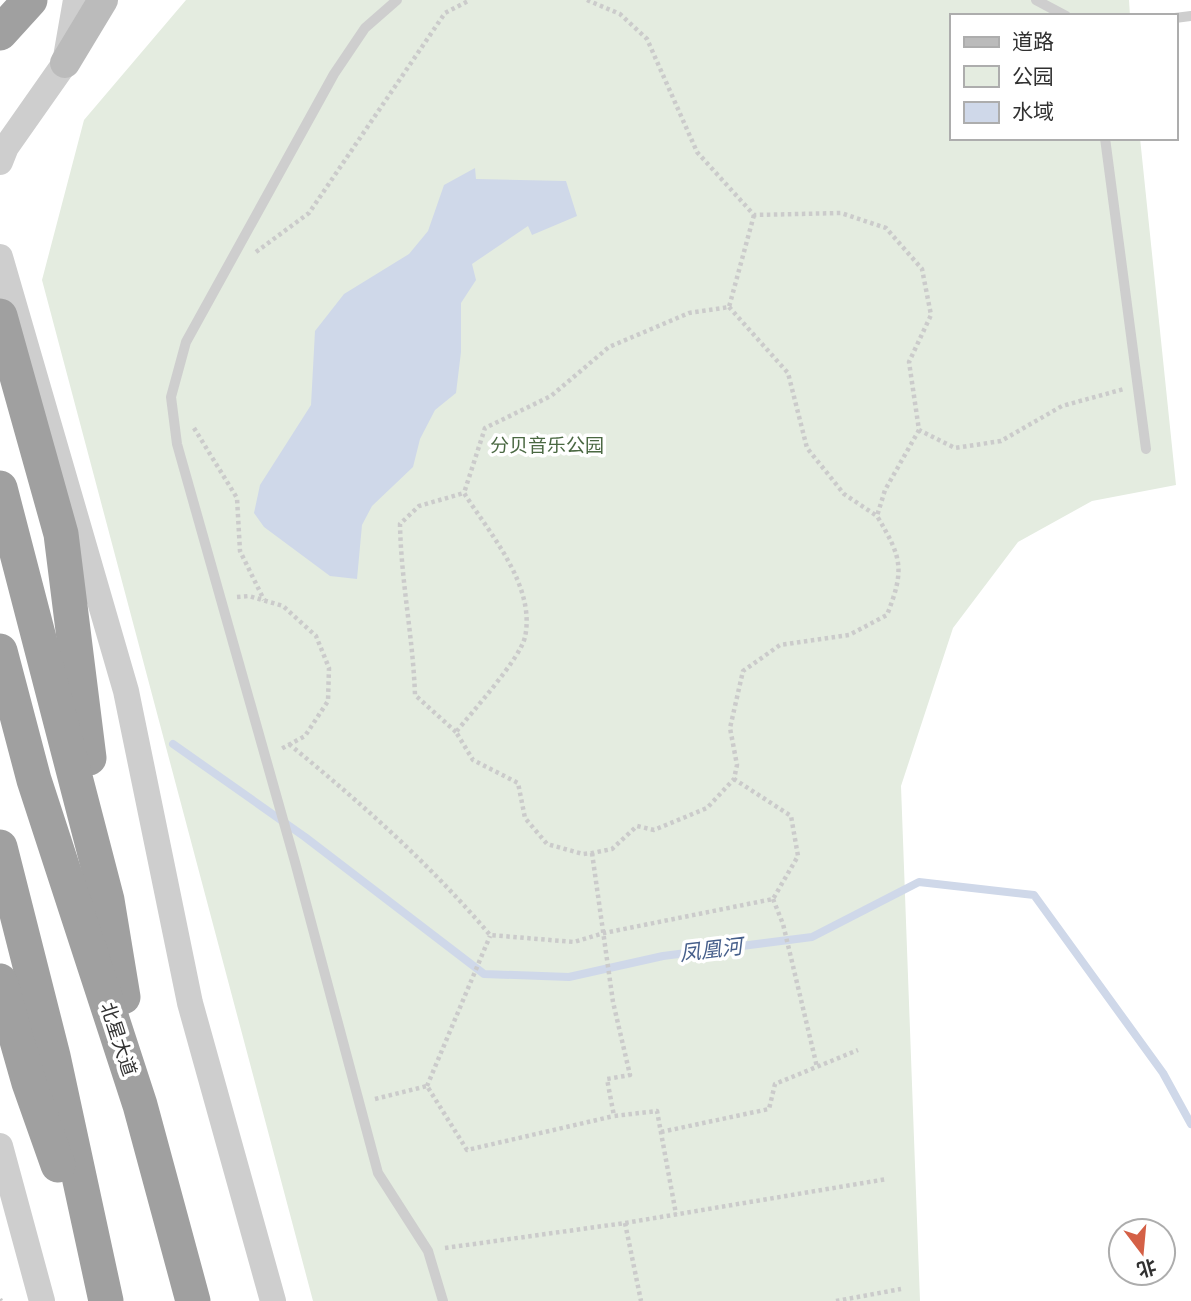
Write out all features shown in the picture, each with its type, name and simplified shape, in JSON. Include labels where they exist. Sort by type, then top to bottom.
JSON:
[{"type":"highway","points":[[0,33],[30,0]]},
{"type":"highway","points":[[0,316],[61,534],[107,900],[140,1105]]},
{"type":"highway","points":[[0,488],[107,900]]},
{"type":"highway","name":"北星大道","points":[[0,651],[34,780],[140,1105],[178,1251],[196,1301]]},
{"type":"highway","points":[[0,847],[53,1056],[106,1301]]},
{"type":"highway","points":[[0,981],[87,1301]]},
{"type":"highway","points":[[29,1083],[106,1301]]},
{"type":"main road","points":[[65,63],[103,0]]},
{"type":"street","points":[[0,162],[6,147],[65,63],[76,0]]},
{"type":"street","points":[[0,257],[126,691],[190,1003],[273,1301]]},
{"type":"street","points":[[0,1146],[42,1301]]},
{"type":"lane","points":[[397,0],[365,27],[334,75],[186,342],[171,397],[177,444],[295,862],[378,1173],[428,1251],[443,1301]]},
{"type":"lane","points":[[1036,0],[1062,14]]},
{"type":"lane","points":[[1105,140],[1146,449]]},
{"type":"path","points":[[220,279],[309,213],[445,13],[470,0]]},
{"type":"path","points":[[587,0],[620,14],[647,39],[697,152],[754,215],[841,214],[875,224],[886,228],[922,269],[931,315],[909,362],[919,430],[885,490],[877,516]]},
{"type":"path","points":[[729,307],[754,215]]},
{"type":"path","points":[[456,732],[509,664],[525,638],[524,591],[464,493],[485,428],[551,396],[609,347],[689,313],[729,307]]},
{"type":"path","points":[[464,493],[419,506],[400,524],[401,568],[413,656],[415,695],[456,732],[473,760],[518,783],[525,818],[547,844],[583,854],[612,849],[637,826],[654,830],[707,808],[734,779],[737,765],[730,728],[743,671],[780,645],[849,635],[887,615],[900,582],[896,548],[877,516],[844,494],[807,448],[788,373],[729,307]]},
{"type":"path","points":[[919,430],[955,447],[1001,441],[1062,406],[1138,385]]},
{"type":"path","points":[[188,419],[237,498],[240,551],[264,600]]},
{"type":"path","points":[[220,599],[249,596],[282,606],[316,636],[329,668],[328,701],[305,736],[289,744],[266,762]]},
{"type":"path","points":[[289,744],[362,804],[461,901],[490,935],[574,942],[604,933],[773,899],[798,856],[791,816],[734,779]]},
{"type":"path","points":[[592,853],[613,1002],[630,1075],[607,1079],[614,1116]]},
{"type":"path","points":[[773,899],[783,924],[817,1067]]},
{"type":"path","points":[[427,1086],[490,935]]},
{"type":"path","points":[[661,1132],[769,1109],[775,1084],[858,1050]]},
{"type":"path","points":[[359,1103],[427,1086]]},
{"type":"path","points":[[427,1086],[467,1150],[614,1116],[657,1111],[676,1214]]},
{"type":"path","points":[[428,1251],[625,1223],[887,1178]]},
{"type":"path","points":[[625,1223],[641,1301]]},
{"type":"path","points":[[836,1301],[901,1289]]},
{"type":"green space","name":"分贝音乐公园","points":[[186,0],[1129,0],[1130,14],[950,14],[950,140],[1140,140],[1176,485],[1092,501],[1018,542],[953,628],[901,786],[920,1301],[313,1301],[42,280],[84,120]]},
{"type":"water","points":[[475,168],[476,179],[566,181],[577,216],[532,235],[528,226],[472,264],[476,280],[461,303],[461,352],[456,393],[435,410],[420,439],[413,467],[372,506],[362,525],[357,579],[330,576],[264,527],[254,513],[260,485],[311,405],[315,331],[344,294],[409,254],[428,231],[444,185]]},
{"type":"waterway","name":"凤凰河","points":[[173,744],[305,837],[484,974],[569,977],[663,956],[812,937],[919,882],[1034,895],[1163,1073],[1191,1124]]}]
